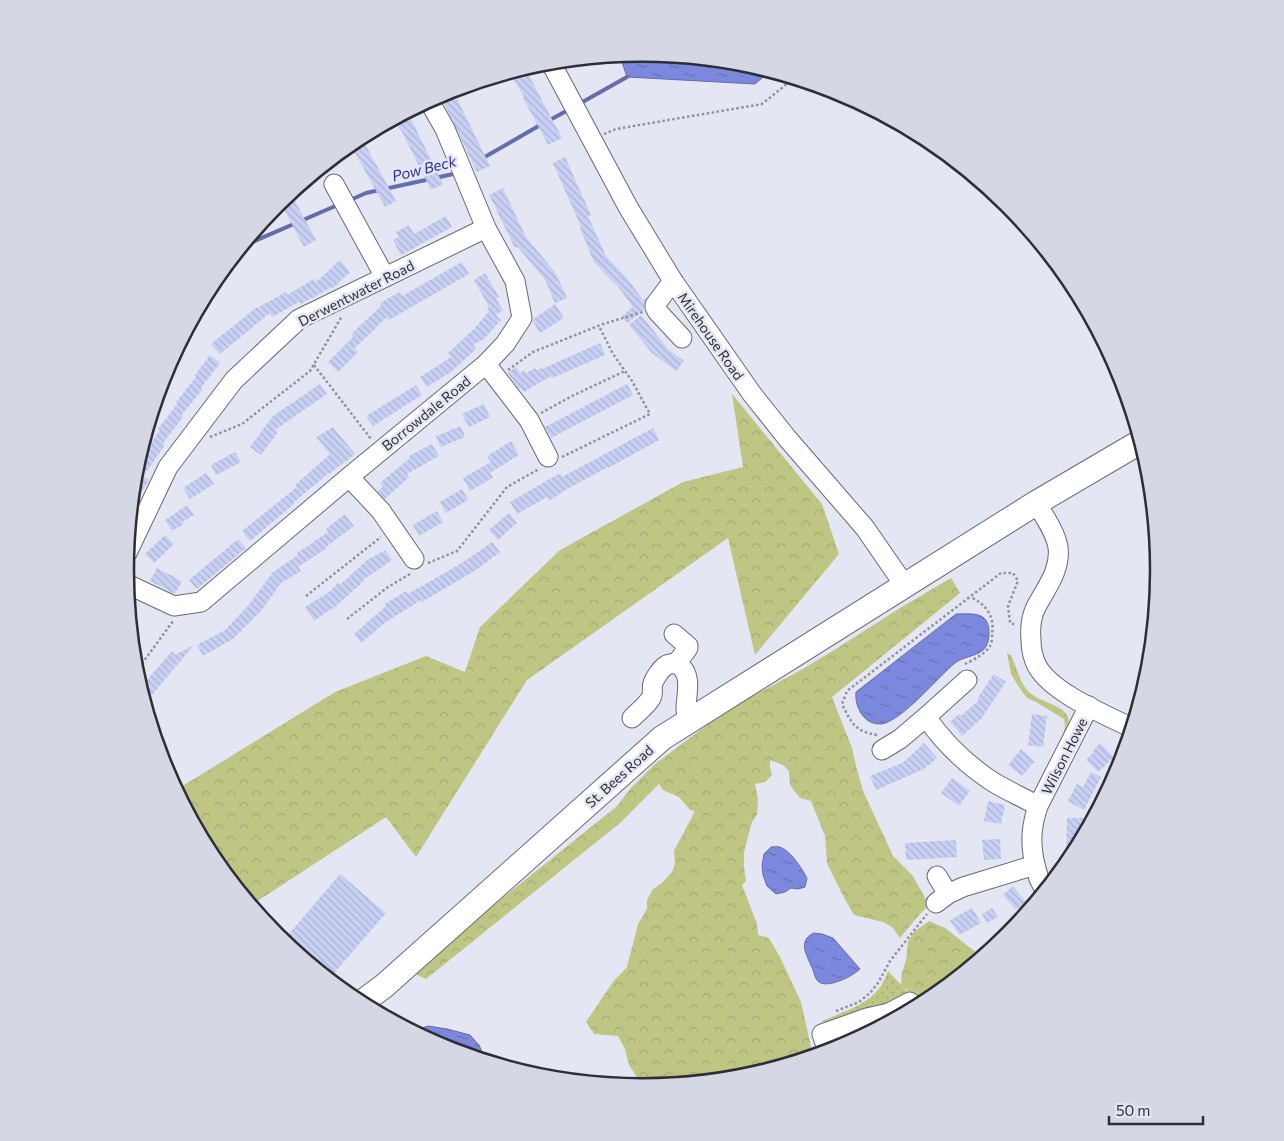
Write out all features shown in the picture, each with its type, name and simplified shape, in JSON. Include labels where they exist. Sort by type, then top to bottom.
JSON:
[{"type":"main road","name":"St. Bees Road","points":[[368,998],[662,738],[1036,503],[1134,445]]},
{"type":"street","name":"Mirehouse Road","points":[[555,70],[628,207],[672,281],[752,394],[787,438],[865,528],[905,586]]},
{"type":"street","name":"Borrowdale Road","points":[[176,606],[201,602],[381,451],[492,371],[504,344],[522,318],[515,281],[486,228],[445,129],[433,108]]},
{"type":"street","points":[[334,184],[386,277]]},
{"type":"street","name":"Derwentwater Road","points":[[135,536],[168,467],[234,380],[300,319],[486,228]]},
{"type":"street","points":[[672,281],[655,307],[682,338]]},
{"type":"street","points":[[492,371],[529,420],[548,457]]},
{"type":"street","points":[[349,477],[381,511],[412,566]]},
{"type":"street","points":[[1036,503],[1055,535],[1058,547],[1058,561],[1054,575],[1035,609],[1030,630],[1031,647],[1037,666],[1062,691],[1126,725]]},
{"type":"street","points":[[135,588],[176,606]]},
{"type":"street","points":[[674,634],[688,646],[676,664]]},
{"type":"street","points":[[632,718],[651,698],[653,682],[660,671],[669,664],[676,664],[685,672],[687,678],[686,709],[690,720]]},
{"type":"street","points":[[882,750],[900,739],[926,717],[965,672]]},
{"type":"street","name":"Wilson Howe","points":[[1042,884],[1032,851],[1033,821],[1038,806],[1089,706]]},
{"type":"street","name":"Wilson Howe","points":[[926,717],[936,731],[961,757],[994,782],[1038,806]]},
{"type":"street","points":[[937,876],[942,898],[963,887],[1035,865]]},
{"type":"street","points":[[825,1044],[822,1034],[867,1018],[889,1013],[904,1005]]},
{"type":"path","points":[[591,140],[616,129],[762,104],[787,84]]},
{"type":"path","points":[[492,371],[533,352],[599,326],[637,314],[656,305]]},
{"type":"path","points":[[207,438],[242,424],[310,371],[343,315]]},
{"type":"path","points":[[347,619],[412,566],[426,564],[457,551],[507,487],[538,469],[548,457],[556,460],[650,414],[613,354],[599,326]]},
{"type":"path","points":[[314,365],[381,451]]},
{"type":"path","points":[[529,420],[572,396],[625,371]]},
{"type":"path","points":[[306,596],[392,528]]},
{"type":"path","points":[[884,730],[876,735],[860,730],[850,721],[842,704],[847,691],[1001,573],[1012,573],[1018,580],[1008,606],[1010,623],[1030,630]]},
{"type":"path","points":[[965,672],[990,645],[993,627],[988,610],[977,600],[970,597]]},
{"type":"path","points":[[143,663],[174,619],[176,606]]},
{"type":"path","points":[[829,1014],[860,1002],[870,993],[890,961],[942,898]]},
{"type":"green space","points":[[732,394],[822,504],[839,554],[755,655],[728,538],[527,680],[416,857],[386,817],[257,901],[220,853],[182,786],[335,692],[426,656],[465,672],[480,627],[560,550],[683,482],[743,467]]},
{"type":"green space","points":[[951,578],[960,593],[832,697],[852,748],[864,793],[893,856],[913,876],[929,905],[900,938],[892,927],[883,922],[854,915],[827,863],[825,836],[811,801],[800,798],[790,785],[789,771],[783,765],[770,760],[772,775],[765,782],[755,784],[758,799],[757,815],[752,822],[744,852],[746,881],[742,885],[757,924],[758,935],[769,938],[801,1002],[812,1049],[741,1069],[675,1077],[638,1078],[629,1065],[625,1049],[618,1036],[594,1034],[586,1022],[613,982],[627,967],[638,924],[647,909],[647,900],[653,889],[661,884],[672,872],[675,864],[674,851],[695,811],[690,810],[679,797],[663,790],[659,784],[620,823],[426,979],[415,974],[491,907],[616,807],[631,788],[655,764],[707,725],[745,700],[801,670]]},
{"type":"green space","points":[[1007,653],[1011,655],[1021,680],[1030,693],[1066,713],[1069,719],[1063,736],[1064,719],[1027,698],[1011,674]]},
{"type":"green space","points":[[929,921],[945,928],[976,953],[951,974],[916,998],[901,985],[908,942],[914,932]]},
{"type":"green space","points":[[888,971],[909,993],[898,1003],[826,1024],[822,1021],[862,1003],[876,993]]},
{"type":"water","points":[[642,62],[708,67],[763,77],[755,84],[627,77],[622,63]]},
{"type":"water","points":[[956,614],[974,614],[983,617],[988,626],[989,635],[985,648],[955,663],[899,716],[881,724],[866,719],[857,705],[856,692]]},
{"type":"water","points":[[771,847],[783,849],[791,855],[807,878],[805,887],[791,888],[776,894],[767,886],[762,865],[764,854]]},
{"type":"water","points":[[814,933],[833,938],[860,969],[847,978],[836,982],[825,984],[819,982],[806,955],[804,945],[809,936]]},
{"type":"water","points":[[428,1026],[470,1035],[479,1045],[483,1053],[448,1040],[422,1028]]},
{"type":"building","points":[[529,76],[562,138],[548,145],[514,79]]},
{"type":"building","points":[[457,98],[490,166],[477,172],[444,103]]},
{"type":"building","points":[[411,118],[443,184],[431,190],[398,126]]},
{"type":"building","points":[[365,145],[396,201],[385,207],[354,152]]},
{"type":"building","points":[[565,157],[591,215],[588,216],[606,256],[626,277],[643,300],[647,297],[644,310],[627,323],[622,316],[633,307],[616,284],[594,262],[553,163]]},
{"type":"building","points":[[503,188],[526,237],[554,270],[567,298],[555,303],[545,280],[518,247],[515,248],[489,195]]},
{"type":"building","points":[[295,200],[316,240],[304,247],[284,210]]},
{"type":"building","points":[[446,216],[452,227],[401,255],[393,240],[399,237],[396,232],[409,225],[414,234]]},
{"type":"building","points":[[340,260],[350,272],[333,288],[301,304],[299,302],[272,317],[270,313],[220,354],[211,344],[257,307],[286,292],[287,295],[314,279],[316,282]]},
{"type":"building","points":[[462,262],[469,274],[389,320],[387,317],[354,349],[358,352],[338,372],[328,362],[353,337],[351,334],[381,306],[380,303],[400,292],[402,296]]},
{"type":"building","points":[[485,273],[499,297],[496,299],[503,310],[496,315],[501,320],[484,339],[473,345],[476,349],[451,372],[427,387],[420,377],[451,357],[448,353],[474,329],[489,311],[487,308],[489,307],[474,280]]},
{"type":"building","points":[[555,304],[564,318],[540,333],[532,320]]},
{"type":"building","points":[[641,315],[668,349],[684,361],[676,371],[652,353],[629,325]]},
{"type":"building","points":[[600,343],[605,355],[552,378],[551,376],[524,392],[521,388],[519,389],[508,372],[516,367],[520,373],[524,370],[526,373],[535,368],[537,370],[542,369]]},
{"type":"building","points":[[210,355],[220,363],[201,388],[202,390],[181,416],[183,417],[163,443],[165,445],[147,471],[144,469],[150,445],[160,430],[158,429],[178,403],[176,402],[196,377],[195,375]]},
{"type":"building","points":[[320,384],[327,394],[275,430],[278,432],[261,455],[250,447],[273,416]]},
{"type":"building","points":[[627,384],[633,395],[551,438],[545,427]]},
{"type":"building","points":[[416,385],[422,395],[373,426],[366,416]]},
{"type":"building","points":[[484,404],[490,417],[469,427],[462,414]]},
{"type":"building","points":[[461,426],[465,437],[440,447],[436,436]]},
{"type":"building","points":[[333,427],[355,454],[329,473],[250,541],[242,531],[297,487],[295,485],[330,454],[316,437]]},
{"type":"building","points":[[653,428],[659,440],[569,488],[549,501],[547,497],[517,514],[510,502],[560,473],[562,477]]},
{"type":"building","points":[[511,441],[519,455],[490,473],[493,478],[470,491],[463,478],[491,462],[487,456]]},
{"type":"building","points":[[432,444],[439,456],[407,474],[409,477],[385,499],[378,491],[383,487],[380,483],[410,458],[409,456]]},
{"type":"building","points":[[235,452],[241,462],[216,475],[211,465]]},
{"type":"building","points":[[206,473],[214,484],[190,499],[183,488]]},
{"type":"building","points":[[143,476],[149,480],[140,495]]},
{"type":"building","points":[[462,489],[468,500],[446,513],[440,502]]},
{"type":"building","points":[[187,505],[194,515],[172,531],[165,520]]},
{"type":"building","points":[[437,511],[443,522],[419,536],[413,525]]},
{"type":"building","points":[[509,513],[517,523],[498,540],[489,530]]},
{"type":"building","points":[[345,514],[354,526],[327,548],[298,567],[301,571],[281,583],[261,611],[233,639],[203,656],[197,645],[225,630],[247,607],[273,572],[328,532],[326,529]]},
{"type":"building","points":[[165,535],[174,544],[154,563],[145,554]]},
{"type":"building","points":[[238,539],[246,548],[197,589],[189,580]]},
{"type":"building","points":[[492,542],[500,552],[476,570],[422,602],[421,600],[386,622],[361,643],[354,634],[386,606],[385,604],[406,591],[408,594],[465,561]]},
{"type":"building","points":[[385,550],[392,560],[363,580],[336,606],[314,621],[305,607],[329,592],[338,583],[340,585],[367,560]]},
{"type":"building","points":[[157,568],[182,581],[175,594],[150,581]]},
{"type":"building","points":[[194,645],[150,697],[146,681],[172,651],[175,655]]},
{"type":"building","points":[[994,674],[1006,682],[981,719],[962,736],[950,722],[959,714],[961,716],[979,700],[977,699]]},
{"type":"building","points":[[1032,714],[1047,716],[1043,747],[1028,745]]},
{"type":"building","points":[[924,743],[937,758],[924,769],[876,790],[870,776],[904,762]]},
{"type":"building","points":[[1100,743],[1114,757],[1098,772],[1086,760]]},
{"type":"building","points":[[1021,749],[1035,761],[1022,776],[1008,765]]},
{"type":"building","points":[[1091,772],[1101,777],[1084,810],[1068,801],[1077,784],[1083,787]]},
{"type":"building","points":[[952,778],[970,791],[959,806],[941,793]]},
{"type":"building","points":[[988,801],[1005,805],[1001,824],[984,821]]},
{"type":"building","points":[[1067,818],[1083,818],[1083,824],[1066,849]]},
{"type":"building","points":[[1000,839],[1001,859],[984,860],[982,840]]},
{"type":"building","points":[[956,840],[957,857],[906,860],[905,843]]},
{"type":"building","points":[[340,874],[386,913],[333,974],[288,935]]},
{"type":"building","points":[[1013,886],[1026,902],[1016,910],[1003,895]]},
{"type":"building","points":[[972,908],[981,923],[959,935],[950,920]]},
{"type":"building","points":[[992,908],[998,917],[987,923],[982,914]]},
{"type":"waterway","name":"Pow Beck","points":[[579,104],[627,77]]},
{"type":"waterway","name":"Pow Beck","points":[[548,121],[570,109]]},
{"type":"waterway","name":"Pow Beck","points":[[483,158],[542,124]]},
{"type":"waterway","name":"Pow Beck","points":[[348,201],[366,193],[458,173]]},
{"type":"waterway","name":"Pow Beck","points":[[257,240],[340,204]]}]
